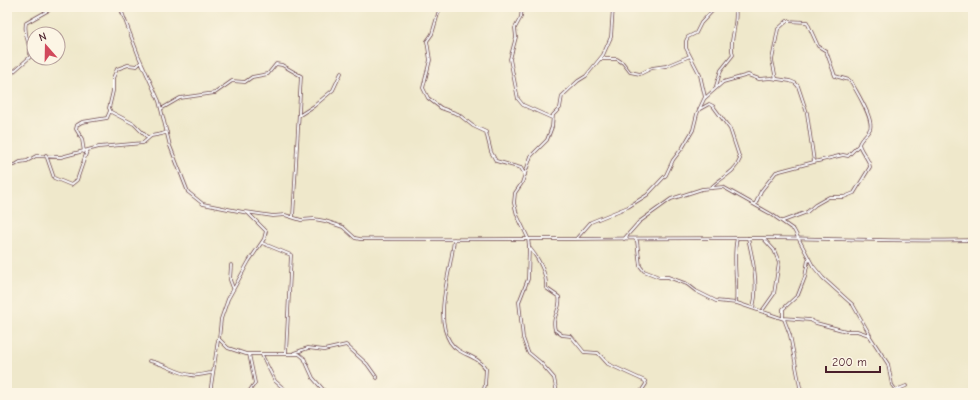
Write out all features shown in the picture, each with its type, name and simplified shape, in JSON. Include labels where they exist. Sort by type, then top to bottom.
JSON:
[{"type":"street","points":[[120,7],[161,109],[179,172],[191,196],[203,204],[275,216],[285,215],[300,220],[314,219],[328,222],[346,229],[358,239],[799,238],[973,240]]},
{"type":"street","points":[[440,7],[432,34],[427,41],[430,60],[422,88],[428,98],[441,108],[458,114],[473,126],[486,132],[491,152],[496,161],[522,169],[525,175]]},
{"type":"street","points":[[522,7],[521,17],[515,28],[516,37],[510,59],[518,97],[523,104],[552,118]]},
{"type":"street","points":[[557,393],[554,378],[540,362],[528,352],[523,338],[519,305],[528,279],[529,246],[528,238],[514,204],[515,193],[525,175],[532,154],[547,140],[552,127],[553,114],[560,108],[562,96],[576,82],[586,76],[600,59],[611,38],[614,7]]},
{"type":"street","points":[[705,98],[700,75],[687,51],[686,45],[687,39],[696,33],[701,23],[716,7]]},
{"type":"street","points":[[716,88],[721,70],[733,56],[731,50],[736,26],[735,7]]},
{"type":"street","points":[[7,72],[12,73],[30,57],[31,53],[24,34],[26,23],[49,10]]},
{"type":"street","points":[[755,205],[761,191],[776,172],[844,155],[848,156],[856,149],[871,126],[866,108],[850,81],[835,76],[826,51],[818,46],[807,22],[786,22],[778,29],[772,60],[776,79]]},
{"type":"street","points":[[685,58],[687,51]]},
{"type":"street","points":[[600,59],[617,59],[631,72],[640,74],[652,68],[666,66],[690,56]]},
{"type":"street","points":[[84,152],[82,139],[76,129],[77,124],[80,122],[107,118],[110,112],[114,75],[118,69],[128,65],[137,66],[141,62]]},
{"type":"street","points":[[161,109],[180,98],[215,92],[232,81],[246,81],[252,77],[268,74],[274,65],[278,64],[301,77],[293,218]]},
{"type":"street","points":[[299,116],[333,90],[341,73]]},
{"type":"street","points":[[576,239],[591,222],[628,206],[647,195],[656,186],[666,175],[673,161],[692,132],[699,110],[705,98],[723,82],[748,75],[759,79],[790,81],[798,86],[807,113],[814,162]]},
{"type":"street","points":[[699,110],[709,104],[713,105],[730,129],[740,158],[734,171],[718,180],[711,188]]},
{"type":"street","points":[[110,112],[134,124],[148,138]]},
{"type":"street","points":[[7,161],[11,165],[15,165],[20,162],[28,161],[36,156],[46,155],[61,157],[102,147],[143,143],[148,138],[167,132]]},
{"type":"street","points":[[786,222],[807,212],[814,205],[826,199],[844,197],[856,192],[870,167],[867,157],[860,148],[859,144]]},
{"type":"street","points":[[856,149],[860,148]]},
{"type":"street","points":[[46,155],[54,178],[71,185],[77,180],[87,151]]},
{"type":"street","points":[[623,239],[639,222],[671,199],[711,188],[723,187],[786,222],[795,231],[808,258],[822,278],[854,306],[870,336],[888,364],[892,384],[898,393]]},
{"type":"street","points":[[210,393],[222,314],[233,288],[266,235],[265,230],[255,218],[246,212]]},
{"type":"street","points":[[736,302],[733,257],[737,238]]},
{"type":"street","points":[[748,238],[756,288],[753,308]]},
{"type":"street","points":[[762,311],[774,294],[779,262],[774,250],[763,238]]},
{"type":"street","points":[[454,239],[454,249],[446,285],[442,318],[449,340],[455,348],[461,353],[475,358],[485,368],[487,374],[483,393]]},
{"type":"street","points":[[635,239],[637,241],[640,266],[642,270],[659,277],[668,277],[687,284],[696,291],[716,301],[736,302],[783,318],[810,320],[846,331],[864,332],[870,336]]},
{"type":"street","points":[[262,243],[290,255],[286,353]]},
{"type":"street","points":[[529,246],[540,260],[547,281],[546,288],[559,297],[559,306],[553,320],[555,330],[562,335],[571,336],[584,352],[598,353],[610,365],[645,381],[646,384],[640,393]]},
{"type":"street","points":[[803,393],[799,385],[797,362],[793,355],[789,330],[783,318],[782,309],[796,298],[802,286],[808,258]]},
{"type":"street","points":[[232,265],[230,280],[233,288]]},
{"type":"street","points":[[219,339],[228,348],[249,354],[262,355],[294,353],[308,348],[324,350],[346,345],[367,364],[377,378]]},
{"type":"street","points":[[294,353],[304,358],[313,378],[326,393]]},
{"type":"street","points":[[248,393],[255,383],[249,354]]},
{"type":"street","points":[[262,355],[275,381],[290,393]]},
{"type":"street","points":[[149,361],[159,362],[190,375],[213,373]]},
{"type":"street","points":[[896,390],[906,386]]}]
